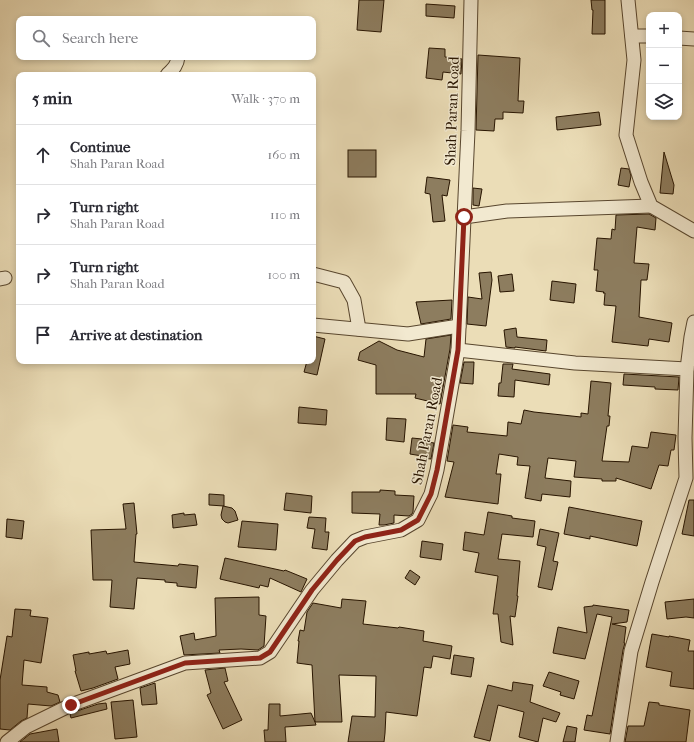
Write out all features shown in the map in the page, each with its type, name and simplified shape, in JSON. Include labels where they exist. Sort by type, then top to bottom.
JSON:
[{"type":"street","name":"Shah Paran Road","points":[[7,742],[26,728],[71,705],[185,663],[260,658],[270,652],[312,590],[355,541],[365,537],[401,530],[418,520],[431,494],[434,482],[458,350],[468,131],[471,0]]},
{"type":"street","points":[[628,0],[634,60],[626,135],[641,182],[651,206]]},
{"type":"street","points":[[632,36],[646,36]]},
{"type":"street","points":[[682,38],[694,38]]},
{"type":"street","points":[[170,72],[174,69],[178,60]]},
{"type":"street","points":[[464,217],[507,211],[651,206],[694,231]]},
{"type":"street","points":[[316,275],[344,282],[354,300],[359,329]]},
{"type":"street","points":[[617,742],[631,651],[686,478],[685,438],[687,369],[694,322]]},
{"type":"street","points":[[316,325],[408,334],[459,326]]},
{"type":"street","points":[[458,350],[575,363],[687,369]]},
{"type":"building","points":[[359,0],[384,0],[381,32],[357,30]]},
{"type":"building","points":[[591,0],[605,0],[605,34],[592,34],[593,10]]},
{"type":"building","points":[[426,4],[455,6],[454,18],[426,16]]},
{"type":"building","points":[[429,48],[445,49],[445,57],[462,59],[461,74],[443,72],[442,80],[426,78]]},
{"type":"building","points":[[478,55],[520,58],[518,101],[524,101],[523,113],[503,112],[503,119],[495,119],[494,131],[476,130]]},
{"type":"building","points":[[599,112],[601,125],[557,130],[556,117]]},
{"type":"building","points":[[348,150],[376,150],[376,177],[348,177]]},
{"type":"building","points":[[664,152],[674,185],[673,194],[660,193]]},
{"type":"building","points":[[621,168],[629,169],[631,176],[629,187],[618,185]]},
{"type":"building","points":[[427,177],[450,180],[447,196],[442,195],[445,221],[433,222],[430,194],[425,193]]},
{"type":"building","points":[[473,188],[482,189],[479,206],[473,205]]},
{"type":"building","points":[[649,214],[656,218],[655,230],[637,227],[634,263],[649,264],[647,280],[641,280],[639,317],[672,323],[669,342],[649,339],[648,346],[612,342],[616,306],[604,305],[605,293],[596,291],[598,270],[594,270],[597,238],[611,239],[612,229],[615,230],[616,215]]},
{"type":"building","points":[[491,272],[492,280],[486,326],[467,324],[468,297],[482,299],[479,273]]},
{"type":"building","points":[[512,274],[514,291],[500,292],[498,276]]},
{"type":"building","points":[[552,281],[576,284],[574,303],[550,300]]},
{"type":"building","points":[[452,300],[451,319],[421,324],[416,302]]},
{"type":"building","points":[[516,328],[517,337],[547,340],[546,351],[506,347],[504,330]]},
{"type":"building","points":[[451,335],[450,349],[440,404],[415,398],[416,394],[376,394],[376,365],[358,360],[360,352],[379,341],[397,350],[424,357],[426,339]]},
{"type":"building","points":[[316,337],[325,339],[317,375],[304,372],[306,364],[316,364]]},
{"type":"building","points":[[464,362],[474,362],[473,384],[460,383]]},
{"type":"building","points":[[503,364],[513,364],[512,369],[550,374],[549,385],[515,380],[514,397],[498,396]]},
{"type":"building","points":[[624,374],[679,377],[678,390],[623,385]]},
{"type":"building","points":[[591,381],[611,383],[608,416],[610,416],[609,426],[607,426],[602,461],[629,462],[632,446],[648,448],[651,432],[676,435],[674,450],[671,450],[668,466],[659,465],[651,489],[616,478],[616,481],[602,481],[602,479],[574,477],[576,461],[548,458],[545,478],[571,481],[570,497],[542,494],[541,501],[525,498],[530,466],[517,465],[518,457],[499,454],[496,474],[501,474],[498,504],[445,497],[454,462],[447,461],[453,425],[468,427],[467,432],[507,436],[508,422],[521,424],[524,410],[581,417],[581,413],[588,414]]},
{"type":"building","points":[[299,407],[327,410],[326,425],[298,423]]},
{"type":"building","points":[[387,418],[406,419],[404,442],[386,440]]},
{"type":"building","points":[[412,438],[422,439],[422,441],[434,443],[431,459],[410,454]]},
{"type":"building","points":[[380,490],[395,491],[395,495],[414,496],[412,514],[409,516],[394,515],[394,523],[379,525],[380,514],[352,513],[352,492],[380,492]]},
{"type":"building","points":[[286,493],[312,496],[311,513],[284,510]]},
{"type":"building","points":[[209,494],[224,495],[224,506],[209,505]]},
{"type":"building","points":[[689,500],[694,500],[694,536],[682,534]]},
{"type":"building","points":[[134,503],[137,534],[134,562],[178,566],[179,564],[198,566],[196,588],[177,586],[177,583],[165,582],[165,580],[137,578],[134,609],[110,607],[112,580],[93,580],[91,530],[126,529],[123,504]]},
{"type":"building","points":[[223,506],[232,508],[235,511],[238,520],[228,523],[225,522],[221,515]]},
{"type":"building","points":[[569,507],[642,521],[637,546],[590,536],[590,539],[564,534]]},
{"type":"building","points":[[488,512],[512,516],[512,518],[535,521],[533,537],[502,534],[498,559],[520,561],[515,617],[510,616],[513,645],[501,642],[498,614],[493,614],[498,576],[475,572],[479,553],[463,550],[465,532],[484,535]]},
{"type":"building","points":[[184,513],[184,515],[195,514],[197,525],[173,528],[172,515]]},
{"type":"building","points":[[309,517],[326,518],[325,532],[329,532],[327,550],[312,548],[315,529],[307,528]]},
{"type":"building","points":[[7,519],[24,521],[22,539],[6,537]]},
{"type":"building","points":[[242,521],[278,524],[276,550],[238,547]]},
{"type":"building","points":[[540,529],[559,533],[553,561],[558,562],[552,590],[538,587],[546,547],[537,545]]},
{"type":"building","points":[[422,541],[443,544],[441,560],[420,557]]},
{"type":"building","points":[[225,558],[285,570],[307,579],[301,592],[270,578],[268,587],[260,585],[259,588],[220,579]]},
{"type":"building","points":[[410,570],[420,577],[415,585],[405,578]]},
{"type":"building","points":[[259,597],[259,615],[266,616],[264,646],[258,650],[219,650],[220,653],[184,655],[180,636],[194,633],[195,640],[216,636],[215,598]]},
{"type":"building","points":[[342,599],[366,601],[363,624],[424,631],[423,641],[452,646],[450,659],[433,656],[431,668],[424,667],[417,716],[386,712],[384,742],[348,742],[352,716],[375,717],[376,676],[339,675],[342,722],[315,722],[312,665],[297,663],[300,630],[304,631],[307,612],[313,603],[341,608]]},
{"type":"building","points":[[694,599],[694,618],[686,617],[667,619],[665,602]]},
{"type":"building","points":[[593,605],[629,610],[627,622],[612,624],[626,627],[625,643],[610,734],[584,730],[587,715],[592,716],[612,617],[597,614],[585,659],[553,653],[558,627],[587,633],[584,607]]},
{"type":"building","points":[[15,609],[31,610],[30,616],[48,618],[41,663],[24,660],[22,685],[47,687],[47,692],[58,695],[60,702],[51,706],[28,704],[27,718],[10,730],[0,729],[0,680],[7,636],[12,637]]},
{"type":"building","points":[[652,634],[690,640],[688,651],[694,651],[694,689],[670,686],[672,672],[646,667]]},
{"type":"building","points":[[128,650],[130,664],[115,667],[118,679],[81,691],[75,671],[73,655],[106,651],[107,654]]},
{"type":"building","points":[[454,655],[474,658],[471,677],[451,674]]},
{"type":"building","points":[[225,668],[228,681],[224,682],[242,720],[223,729],[207,695],[211,693],[205,670]]},
{"type":"building","points":[[549,672],[579,681],[574,699],[560,695],[561,692],[543,686]]},
{"type":"building","points":[[513,682],[533,685],[530,702],[560,713],[556,722],[543,718],[538,742],[519,737],[524,712],[498,705],[490,741],[474,737],[488,685],[512,691]]},
{"type":"building","points":[[155,683],[157,704],[142,705],[140,688]]},
{"type":"building","points":[[133,700],[137,737],[115,739],[111,702]]},
{"type":"building","points":[[649,702],[690,710],[686,742],[625,742],[628,726],[644,726]]},
{"type":"building","points":[[106,703],[107,709],[71,718],[70,714],[74,712],[98,704]]},
{"type":"building","points":[[269,704],[280,704],[280,716],[311,713],[316,725],[285,727],[286,742],[265,742],[264,730],[268,730]]},
{"type":"building","points":[[567,726],[577,728],[575,742],[563,742]]},
{"type":"building","points":[[57,729],[59,742],[20,742],[30,734]]},
{"type":"route","points":[[71,705],[185,663],[260,658],[270,652],[312,590],[355,541],[365,537],[401,530],[418,520],[431,494],[437,470],[458,350],[464,217]]}]
